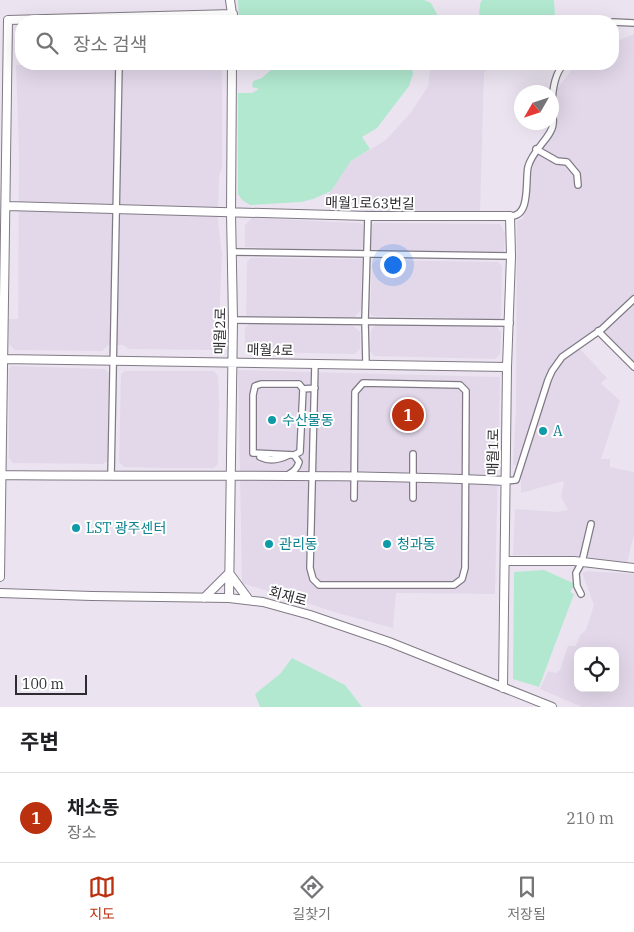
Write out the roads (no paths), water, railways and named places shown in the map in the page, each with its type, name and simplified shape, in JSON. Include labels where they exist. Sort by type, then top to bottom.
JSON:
[{"type":"street","points":[[230,0],[232,15]]},
{"type":"street","points":[[0,577],[7,206],[8,20],[15,20]]},
{"type":"street","points":[[619,22],[634,23]]},
{"type":"street","points":[[111,476],[119,70]]},
{"type":"street","name":"매월2로","points":[[228,598],[233,320],[231,213],[232,70]]},
{"type":"street","points":[[510,216],[518,215],[523,208],[529,163],[536,149],[552,129],[554,90],[560,70]]},
{"type":"street","points":[[536,149],[558,161],[567,162],[577,174],[578,185]]},
{"type":"street","name":"매월1로63번길","points":[[7,206],[368,216],[510,216]]},
{"type":"street","points":[[366,364],[365,321],[368,216]]},
{"type":"street","name":"매월1로","points":[[503,688],[507,367],[511,256],[510,216]]},
{"type":"street","points":[[233,252],[511,256]]},
{"type":"street","points":[[2,475],[354,476],[516,480],[552,371],[562,357],[602,329],[634,300]]},
{"type":"street","points":[[233,320],[510,323]]},
{"type":"street","points":[[598,331],[634,367]]},
{"type":"street","name":"매월4로","points":[[3,359],[179,360],[507,367]]},
{"type":"street","points":[[315,364],[310,568],[312,579],[325,586],[443,585],[459,582],[464,576],[466,391],[460,385],[363,383],[360,385],[355,392],[354,498]]},
{"type":"street","points":[[260,457],[278,460],[292,455],[300,452],[303,389],[299,384],[261,384],[254,388],[253,453],[292,455],[299,462],[298,466],[286,476]]},
{"type":"street","points":[[303,389],[315,388]]},
{"type":"street","points":[[413,454],[413,498]]},
{"type":"street","points":[[581,594],[576,573],[582,562],[591,524]]},
{"type":"street","points":[[505,561],[582,562],[634,568]]},
{"type":"street","points":[[204,598],[229,573],[238,587],[246,593],[249,600]]},
{"type":"street","name":"회재로","points":[[0,593],[228,598],[275,605],[389,642],[552,707]]},
{"type":"place","name":"채소동","points":[[408,415]]},
{"type":"place","name":"수산물동","points":[[272,420]]},
{"type":"place","name":"A","points":[[543,431]]},
{"type":"place","name":"LST 광주센터","points":[[76,528]]},
{"type":"place","name":"관리동","points":[[269,544]]},
{"type":"place","name":"청과동","points":[[387,544]]}]
